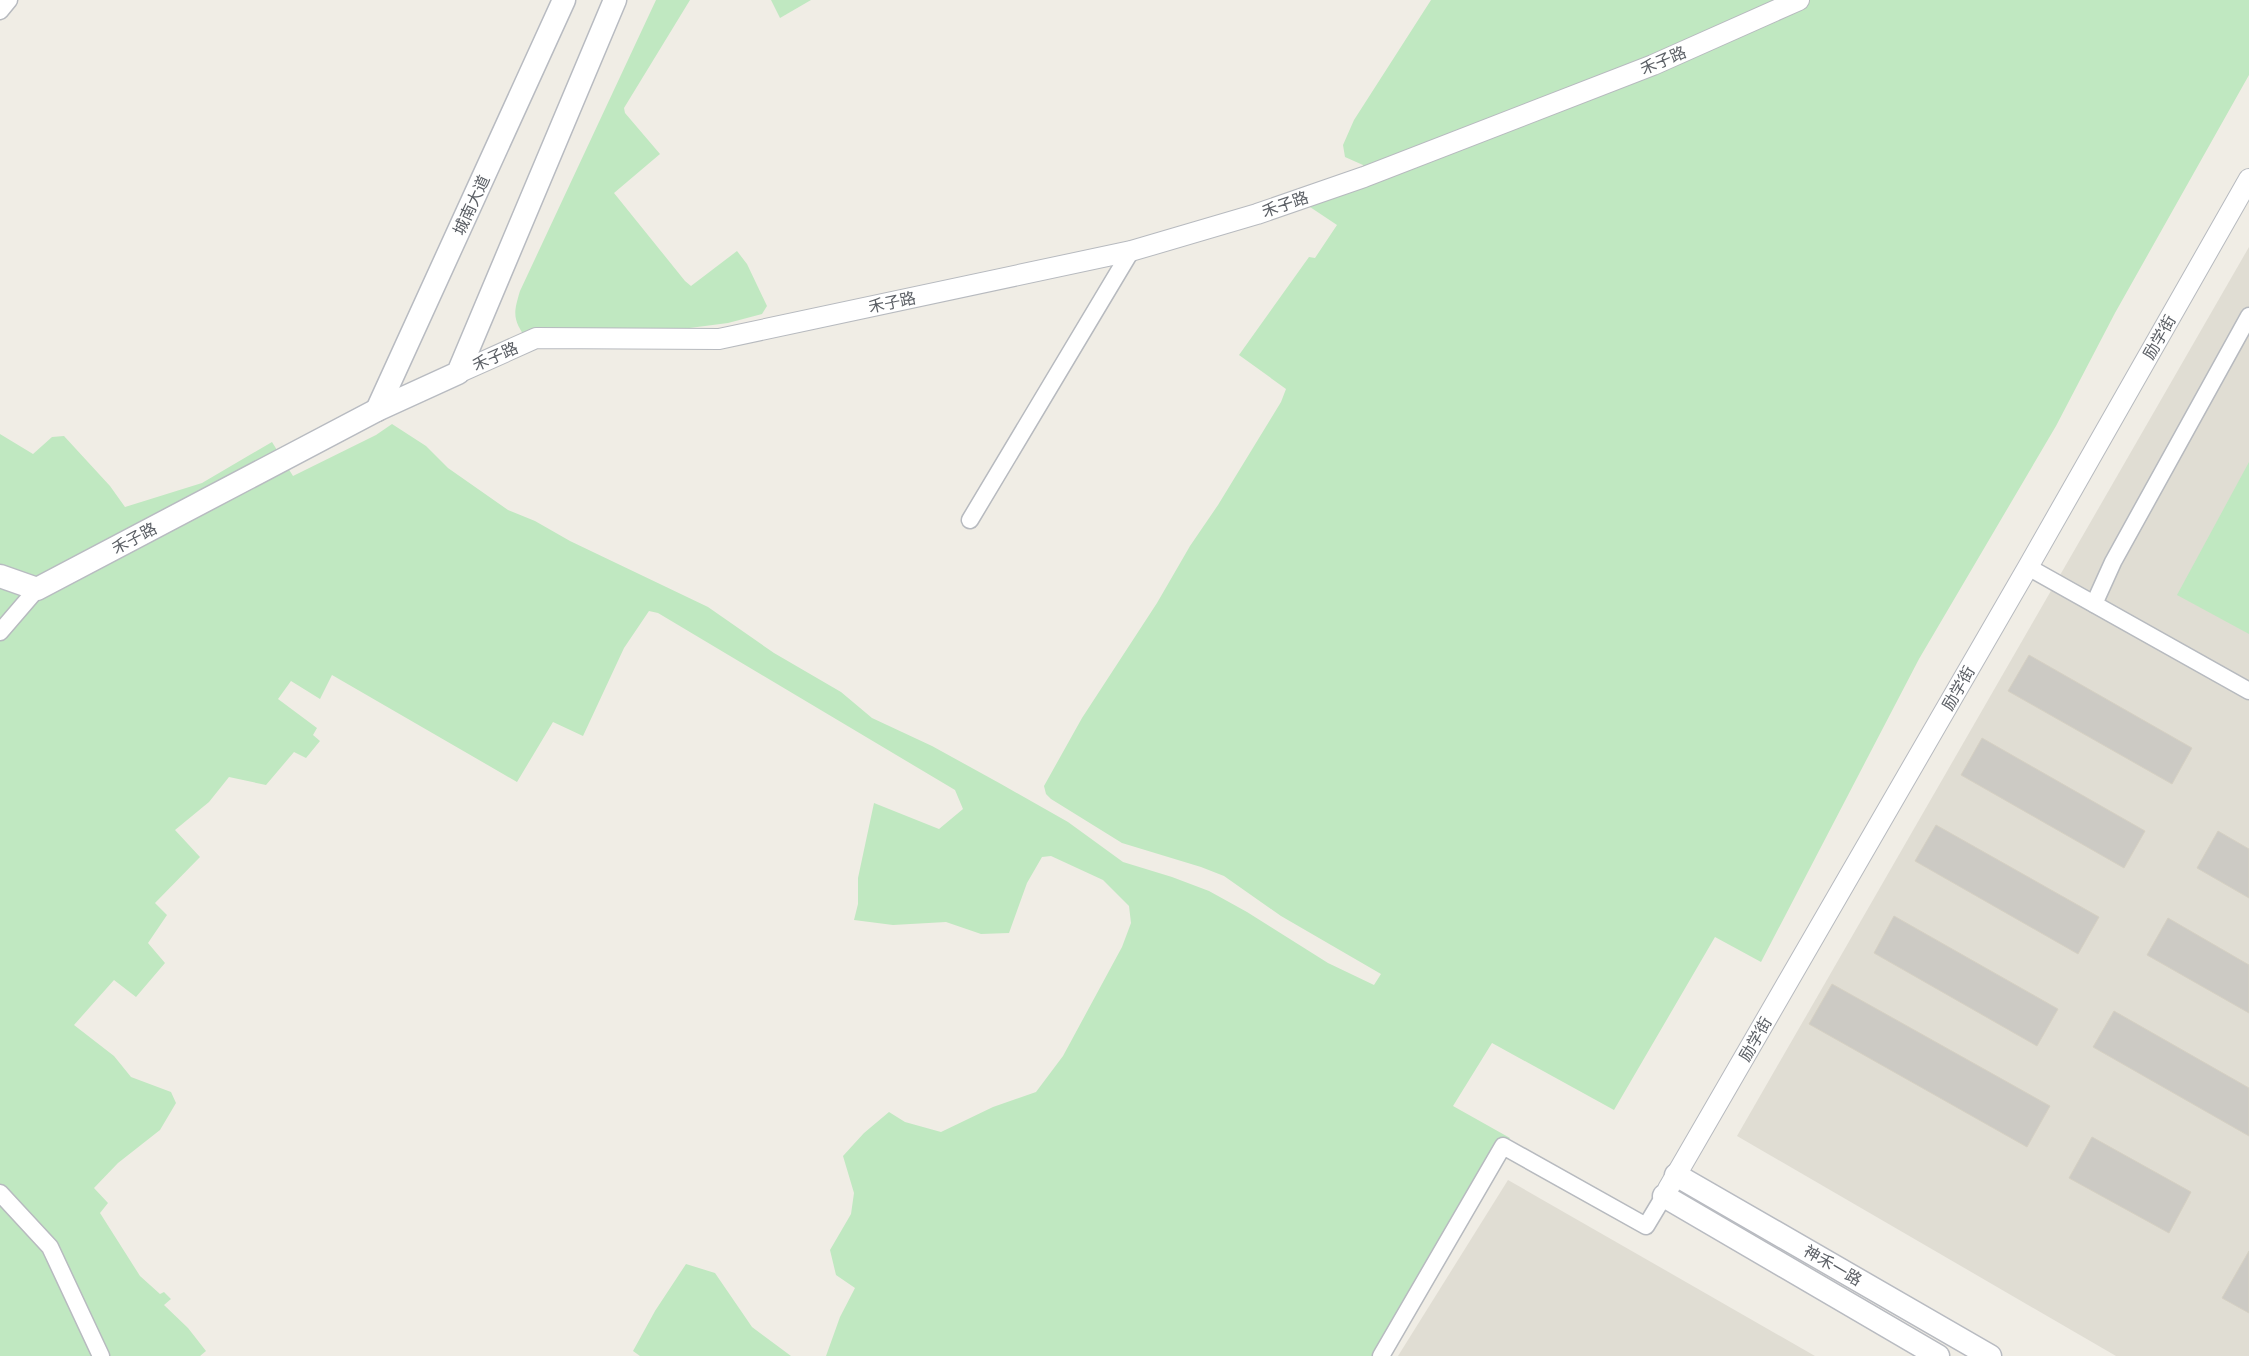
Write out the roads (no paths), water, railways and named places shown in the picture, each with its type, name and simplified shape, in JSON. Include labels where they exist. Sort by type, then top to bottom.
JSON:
[{"type":"main road","name":"城南大道","points":[[377,410],[564,0]]},
{"type":"main road","points":[[458,373],[615,0]]},
{"type":"main road","name":"禾子路","points":[[37,589],[377,410],[458,373]]},
{"type":"main road","points":[[0,576],[37,589]]},
{"type":"main road","name":"神禾一路","points":[[1676,1175],[1990,1356]]},
{"type":"main road","name":"神禾一路","points":[[1664,1196],[1938,1356]]},
{"type":"street","points":[[0,11],[9,0]]},
{"type":"street","name":"禾子路","points":[[458,373],[536,338],[719,339],[1131,251],[1257,214],[1364,176],[1652,65],[1799,0]]},
{"type":"street","name":"励学街","points":[[1664,1196],[2028,567],[2249,179]]},
{"type":"street","points":[[970,520],[1131,251]]},
{"type":"street","points":[[2094,604],[2113,562],[2249,316]]},
{"type":"street","points":[[2028,567],[2249,691]]},
{"type":"street","points":[[0,632],[37,589]]},
{"type":"street","points":[[1380,1356],[1503,1146],[1646,1226],[1664,1196]]},
{"type":"street","points":[[0,1193],[50,1247],[101,1356]]}]
